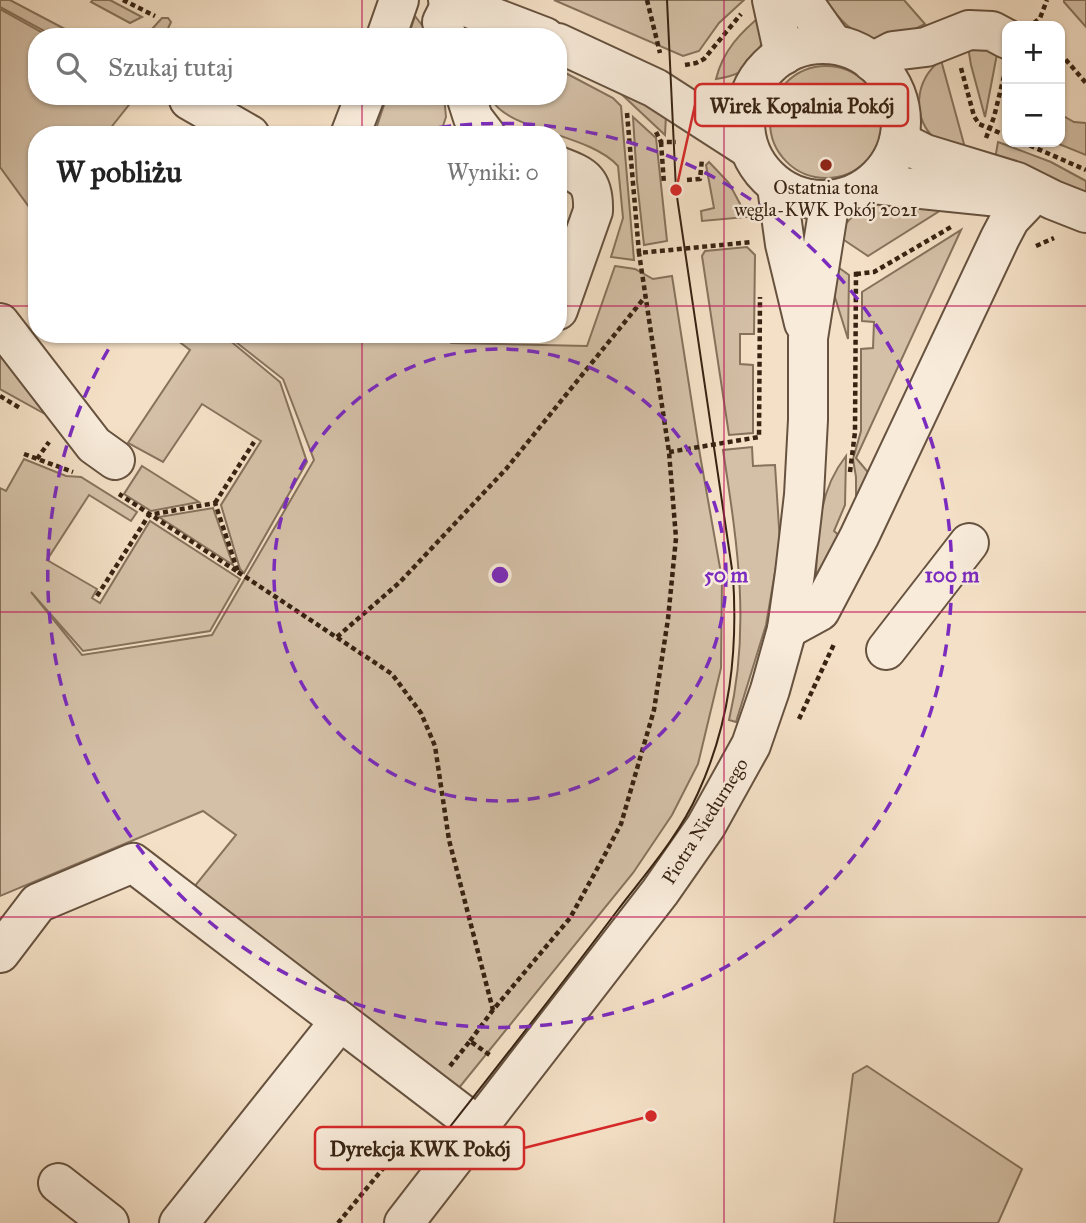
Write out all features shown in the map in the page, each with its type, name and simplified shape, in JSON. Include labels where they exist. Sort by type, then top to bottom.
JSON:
[{"type":"street","points":[[389,28],[399,0]]},
{"type":"street","points":[[802,0],[833,44]]},
{"type":"street","points":[[760,4],[784,55]]},
{"type":"street","points":[[449,13],[484,26]]},
{"type":"street","points":[[872,62],[893,51],[926,47],[969,30],[992,31],[1002,36]]},
{"type":"street","points":[[567,47],[655,88],[730,153],[759,170],[777,187],[805,199],[830,200],[858,192],[873,184],[888,165],[899,141],[897,94],[885,75],[857,51],[833,44],[801,47],[784,55],[757,79],[747,100],[744,124],[730,153]]},
{"type":"street","points":[[897,94],[926,47]]},
{"type":"street","points":[[635,77],[670,82],[702,93],[747,100]]},
{"type":"street","points":[[198,105],[234,126]]},
{"type":"street","points":[[353,126],[362,105]]},
{"type":"street","points":[[469,105],[478,126]]},
{"type":"street","points":[[899,141],[925,154],[1017,182],[1056,204]]},
{"type":"street","points":[[567,169],[581,174],[589,184],[593,197],[593,211],[567,285]]},
{"type":"street","points":[[873,184],[1056,204]]},
{"type":"street","name":"Piotra Niedurnego","points":[[777,187],[785,244],[808,338]]},
{"type":"street","name":"Piotra Niedurnego","points":[[404,1223],[660,892],[706,826],[751,745],[787,629],[804,495],[808,338],[830,200]]},
{"type":"street","points":[[787,629],[820,611],[859,537],[1010,219],[1056,204]]},
{"type":"street","points":[[0,323],[94,445],[115,460]]},
{"type":"street","points":[[886,650],[969,543]]},
{"type":"street","points":[[0,953],[38,903],[133,863],[479,1127]]},
{"type":"street","points":[[179,1223],[340,1021]]},
{"type":"street","points":[[58,1183],[109,1223]]},
{"type":"path","points":[[123,0],[155,16]]},
{"type":"path","points":[[470,1041],[570,918],[624,812],[654,710],[668,619],[676,538],[669,452],[639,253],[635,77],[661,57],[647,0]]},
{"type":"path","points":[[1040,19],[1048,0]]},
{"type":"path","points":[[676,64],[696,63],[710,52],[734,20],[760,4]]},
{"type":"path","points":[[1065,59],[1086,83]]},
{"type":"path","points":[[696,63],[700,72]]},
{"type":"path","points":[[985,139],[1002,81]]},
{"type":"path","points":[[990,128],[1002,134]]},
{"type":"path","points":[[661,142],[664,184]]},
{"type":"path","points":[[1033,147],[1086,170]]},
{"type":"path","points":[[687,180],[700,179],[703,152],[730,153]]},
{"type":"path","points":[[639,253],[760,241]]},
{"type":"path","points":[[669,452],[759,437],[760,292]]},
{"type":"path","points":[[336,637],[400,582],[506,469],[646,296]]},
{"type":"path","points":[[97,596],[149,515],[215,503],[254,442]]},
{"type":"path","points":[[24,454],[67,471],[78,472]]},
{"type":"path","points":[[215,503],[238,572]]},
{"type":"path","points":[[149,515],[392,674],[421,713],[435,746],[449,840],[493,1010]]},
{"type":"shaded area","points":[[0,0],[10,0],[63,28],[38,28],[0,7]]},
{"type":"shaded area","points":[[110,0],[142,17],[130,23],[91,2]]},
{"type":"shaded area","points":[[554,0],[744,0],[719,23],[699,51],[683,56]]},
{"type":"shaded area","points":[[825,0],[904,0],[925,24],[893,37],[869,38],[847,26]]},
{"type":"shaded area","points":[[1086,0],[1086,27],[1064,2]]},
{"type":"shaded area","points":[[0,9],[34,28],[28,28],[28,105],[129,105],[112,126],[28,126],[28,206],[0,167]]},
{"type":"shaded area","points":[[764,13],[762,38],[756,58],[741,72],[716,79],[723,59],[734,42]]},
{"type":"shaded area","points":[[415,16],[424,28],[411,28]]},
{"type":"shaded area","points":[[162,18],[168,18],[171,22],[168,28],[153,28]]},
{"type":"shaded area","points":[[968,47],[993,49],[997,54],[985,117],[971,65]]},
{"type":"shaded area","points":[[941,60],[967,155],[937,141],[923,122],[919,100],[921,89],[925,78]]},
{"type":"shaded area","points":[[826,66],[847,70],[866,82],[878,101],[882,122],[878,143],[866,162],[847,174],[826,178],[805,174],[786,162],[774,143],[770,122],[774,101],[786,82],[805,70]]},
{"type":"shaded area","points":[[567,74],[613,98],[621,106],[634,260],[611,257],[623,218],[618,166],[605,155],[567,138],[567,126],[532,126],[496,105],[567,105]]},
{"type":"shaded area","points":[[617,90],[666,115],[665,135]]},
{"type":"shaded area","points":[[384,105],[445,105],[446,117],[443,126],[377,126]]},
{"type":"shaded area","points":[[633,117],[656,138],[667,241],[644,245]]},
{"type":"shaded area","points":[[1065,117],[1074,122],[1086,123],[1086,155],[1065,146]]},
{"type":"shaded area","points":[[998,142],[1002,144],[1002,147],[1011,147],[1051,162],[1086,181],[1086,195],[994,165]]},
{"type":"shaded area","points":[[709,162],[729,183],[747,217],[702,221],[701,211],[714,208],[706,165]]},
{"type":"shaded area","points":[[882,201],[949,205],[868,256],[838,236],[856,214]]},
{"type":"shaded area","points":[[961,230],[856,458],[872,477],[856,511],[853,459],[861,431],[861,349],[873,348],[874,322],[862,321],[862,292]]},
{"type":"shaded area","points":[[747,247],[755,255],[754,334],[740,334],[740,364],[753,365],[753,433],[729,435],[702,256],[705,251]]},
{"type":"shaded area","points":[[828,260],[849,275],[848,339],[829,278]]},
{"type":"shaded area","points":[[615,266],[635,269],[653,279],[672,276],[722,579],[721,668],[698,764],[672,815],[633,873],[454,1094],[194,887],[236,835],[203,811],[0,896],[0,488],[6,491],[24,459],[66,476],[81,477],[137,512],[131,521],[89,495],[47,560],[97,589],[92,598],[100,603],[150,521],[240,579],[210,631],[83,651],[31,592],[82,655],[212,635],[314,460],[283,379],[237,343],[587,346]]},
{"type":"shaded area","points":[[0,342],[54,419],[0,389]]},
{"type":"shaded area","points":[[181,343],[233,343],[280,382],[307,462],[244,573],[240,569],[221,505],[261,441],[202,404],[163,462],[128,443],[190,350]]},
{"type":"shaded area","points":[[752,447],[753,466],[775,465],[780,543],[766,625],[736,722],[729,720],[739,652],[740,585],[723,450]]},
{"type":"shaded area","points":[[846,456],[845,505],[834,531],[843,539],[820,578],[816,573],[822,511],[830,483]]},
{"type":"shaded area","points":[[142,466],[199,502],[151,511],[124,494]]},
{"type":"shaded area","points":[[213,508],[233,565],[159,517]]},
{"type":"shaded area","points":[[867,1066],[1022,1169],[998,1223],[834,1223],[853,1074]]},
{"type":"tram line","points":[[442,1137],[671,839],[698,793],[718,740],[724,714],[733,660],[733,576],[676,190],[667,0]]},
{"type":"place","name":"Ostatnia tona węgla-KWK Pokój 2021","points":[[826,165]]},
{"type":"place","name":"Wirek Kopalnia Pokój","points":[[676,190]]},
{"type":"place","name":"Dyrekcja KWK Pokój","points":[[651,1116]]}]
